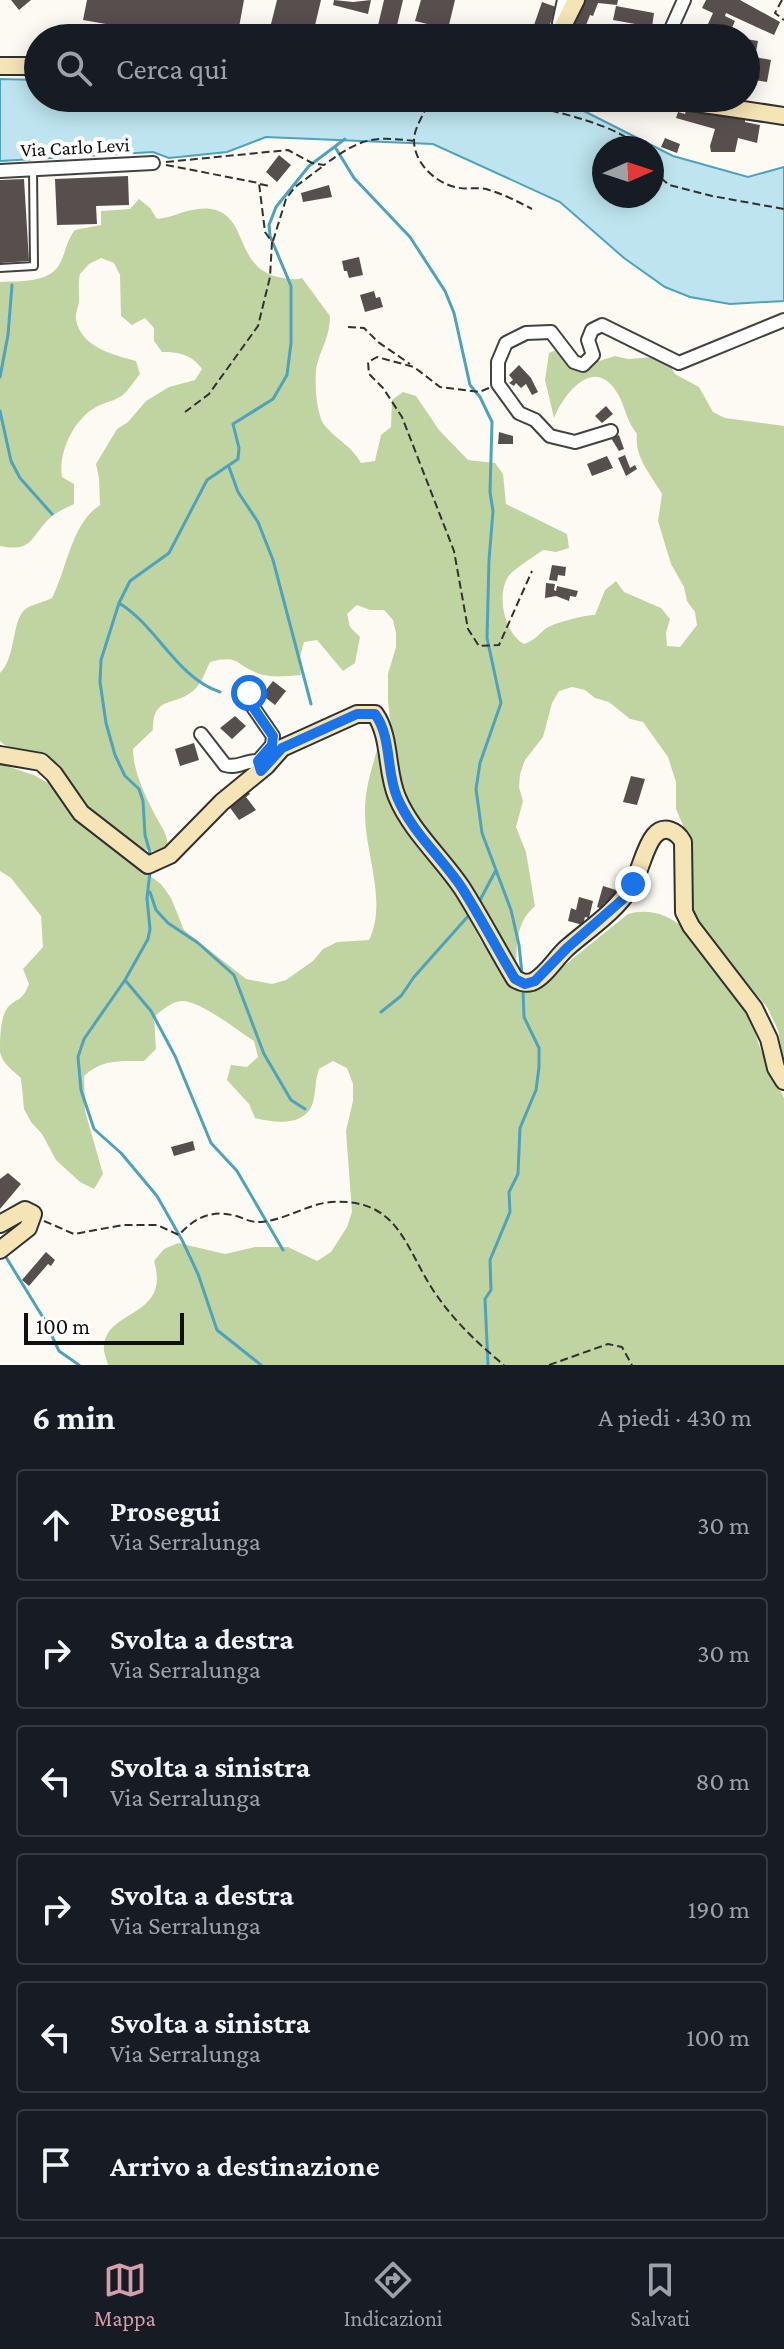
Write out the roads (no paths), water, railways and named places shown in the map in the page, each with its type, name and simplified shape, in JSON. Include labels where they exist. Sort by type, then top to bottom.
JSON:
[{"type":"street","points":[[559,24],[564,0]]},
{"type":"street","points":[[563,24],[576,0]]},
{"type":"street","points":[[673,24],[684,0]]},
{"type":"street","points":[[0,66],[24,66]]},
{"type":"street","points":[[757,112],[784,116]]},
{"type":"street","name":"Via Carlo Levi","points":[[0,171],[153,163]]},
{"type":"street","points":[[611,431],[575,442],[550,436],[535,420],[519,413],[498,384],[498,362],[506,343],[526,333],[551,332],[574,362],[583,365],[593,355],[588,340],[592,330],[602,325],[679,363],[784,320]]},
{"type":"street","points":[[254,687],[248,700],[273,736],[272,745],[260,766]]},
{"type":"street","points":[[0,755],[41,762],[54,774],[81,813],[148,865],[170,855],[222,802],[282,748],[357,714],[375,714],[384,737],[396,795],[404,811],[461,888],[515,979],[525,984],[535,981],[622,900],[633,884],[653,837],[670,830],[679,834],[683,842],[684,912],[691,926],[754,1008],[769,1039],[776,1068],[784,1081]]},
{"type":"street","points":[[201,734],[225,765],[260,766]]},
{"type":"street","points":[[0,1224],[25,1210],[33,1214],[28,1228],[0,1250]]},
{"type":"lane","points":[[0,268],[34,266],[33,169]]},
{"type":"water","points":[[0,79],[24,80],[24,112],[586,112],[633,136],[592,136],[592,208],[664,208],[664,151],[748,177],[784,167],[784,301],[730,304],[690,297],[665,287],[624,258],[560,202],[433,144],[266,137],[227,152],[169,158],[153,152],[0,161]]},
{"type":"waterway","points":[[151,856],[139,789],[125,776],[106,723],[100,682],[101,660],[119,603],[130,581],[169,553],[207,480],[238,459],[239,448],[233,424],[273,399],[287,375],[291,343],[291,286],[270,236],[269,225],[276,207],[309,166],[345,139]]},
{"type":"waterway","points":[[335,147],[354,178],[410,237],[445,291],[454,313],[470,385],[480,397],[492,422],[490,492],[493,511],[487,638],[501,703],[480,763],[476,789],[482,833],[511,910],[522,974]]},
{"type":"waterway","points":[[0,377],[8,335],[12,285]]},
{"type":"waterway","points":[[0,411],[11,461],[20,478],[52,514]]},
{"type":"waterway","points":[[229,467],[238,492],[258,522],[273,560],[311,704]]},
{"type":"waterway","points":[[119,603],[133,613],[191,675],[220,692]]},
{"type":"waterway","points":[[479,902],[496,870]]},
{"type":"waterway","points":[[150,872],[148,939],[125,980],[84,1039],[78,1057],[81,1090],[94,1129],[121,1153],[157,1196],[182,1240],[198,1274],[217,1330],[261,1365]]},
{"type":"waterway","points":[[150,892],[156,910],[168,923],[198,943],[234,975],[264,1054],[291,1100],[305,1109]]},
{"type":"waterway","points":[[381,1012],[401,996],[470,914]]},
{"type":"waterway","points":[[125,980],[151,1011],[175,1056],[211,1143],[237,1171],[283,1250]]},
{"type":"waterway","points":[[488,1365],[485,1299],[491,1290],[490,1260],[510,1212],[509,1192],[518,1174],[520,1128],[536,1090],[539,1067],[539,1048],[524,1017],[523,989]]},
{"type":"waterway","points":[[4,1254],[44,1319],[59,1351],[79,1365]]}]
